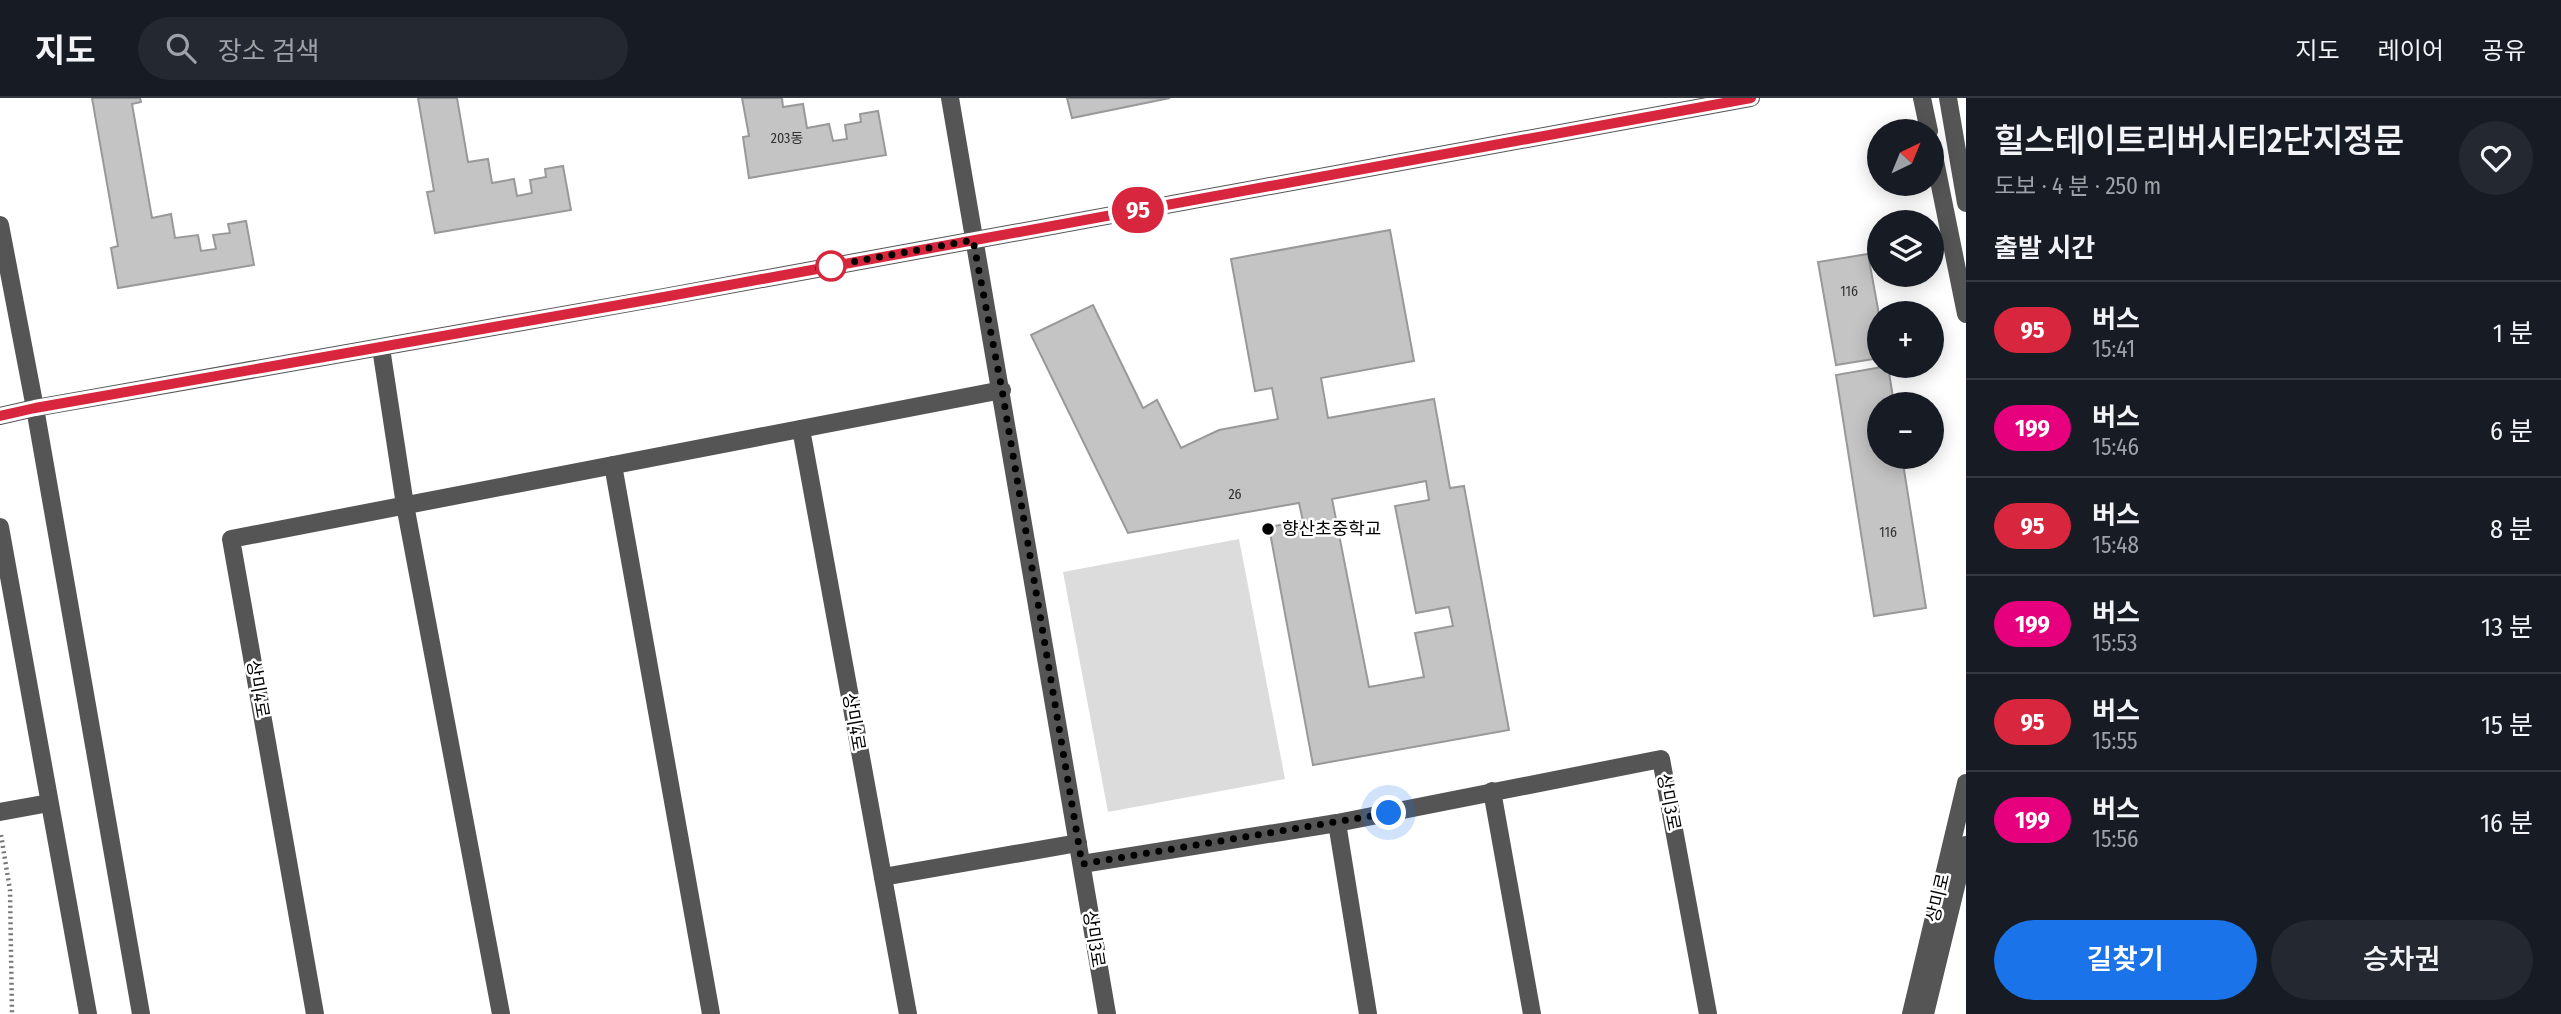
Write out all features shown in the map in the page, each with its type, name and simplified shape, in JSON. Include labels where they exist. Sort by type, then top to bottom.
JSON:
[{"type":"street","name":"상미3로","points":[[950,98],[1107,1014]]},
{"type":"street","points":[[0,416],[1751,98]]},
{"type":"street","points":[[1922,98],[1926,119]]},
{"type":"street","points":[[1948,98],[1966,203]]},
{"type":"street","points":[[1942,196],[1966,314]]},
{"type":"street","points":[[0,225],[35,408],[141,1014]]},
{"type":"street","points":[[380,348],[405,505],[500,1014]]},
{"type":"street","name":"상미4로","points":[[315,1014],[231,539],[1002,390]]},
{"type":"street","name":"상미4로","points":[[800,429],[908,1014]]},
{"type":"street","points":[[613,465],[710,1014]]},
{"type":"street","points":[[0,527],[88,1014]]},
{"type":"street","name":"상미3로","points":[[1082,864],[1337,823],[1661,759],[1708,1014]]},
{"type":"street","name":"상미로","points":[[1911,1014],[1966,783]]},
{"type":"street","points":[[1492,791],[1532,1014]]},
{"type":"street","points":[[0,812],[49,803]]},
{"type":"street","points":[[1337,823],[1368,1014]]},
{"type":"street","points":[[883,877],[1078,843]]},
{"type":"street","name":"상미로","points":[[1925,1014],[1966,845]]},
{"type":"path","points":[[0,831],[9,890],[12,1014]]},
{"type":"shaded area","points":[[1239,539],[1285,779],[1108,812],[1063,572]]},
{"type":"building","points":[[92,98],[140,98],[141,102],[132,104],[152,218],[171,214],[175,238],[198,235],[201,251],[216,249],[213,235],[230,233],[228,224],[246,221],[254,265],[118,288],[111,248],[118,246]]},
{"type":"building","points":[[418,98],[457,98],[468,162],[488,159],[492,183],[514,179],[517,196],[532,193],[530,180],[546,177],[545,169],[563,166],[571,210],[435,233],[427,192],[434,191]]},
{"type":"building","points":[[742,98],[782,98],[783,107],[803,104],[807,128],[829,124],[833,141],[847,139],[845,125],[861,122],[860,114],[878,111],[886,155],[749,178],[743,137],[749,136]]},
{"type":"building","points":[[1067,98],[1170,98],[1072,118]]},
{"type":"building","points":[[1390,230],[1414,361],[1321,378],[1328,418],[1434,399],[1450,488],[1464,486],[1509,730],[1313,765],[1269,527],[1303,521],[1299,503],[1128,533],[1031,335],[1093,305],[1143,408],[1157,400],[1181,448],[1219,430],[1278,419],[1272,388],[1255,391],[1231,259]],"holes":[[[1426,481],[1429,500],[1395,506],[1416,613],[1449,607],[1453,626],[1415,633],[1424,677],[1369,687],[1332,499]]]},
{"type":"building","points":[[1867,254],[1867,287],[1874,287],[1877,301],[1867,301],[1867,360],[1836,365],[1818,262]]},
{"type":"building","points":[[1867,370],[1867,378],[1890,378],[1892,392],[1867,392],[1867,469],[1904,469],[1926,608],[1874,616],[1836,375]]},
{"type":"bus line","name":"95","points":[[0,416],[1751,98]]},
{"type":"place","name":"향산초중학교","points":[[1268,529]]},
{"type":"route","points":[[831,266],[818,268],[973,240],[1002,390],[1082,864],[1389,813]]}]
